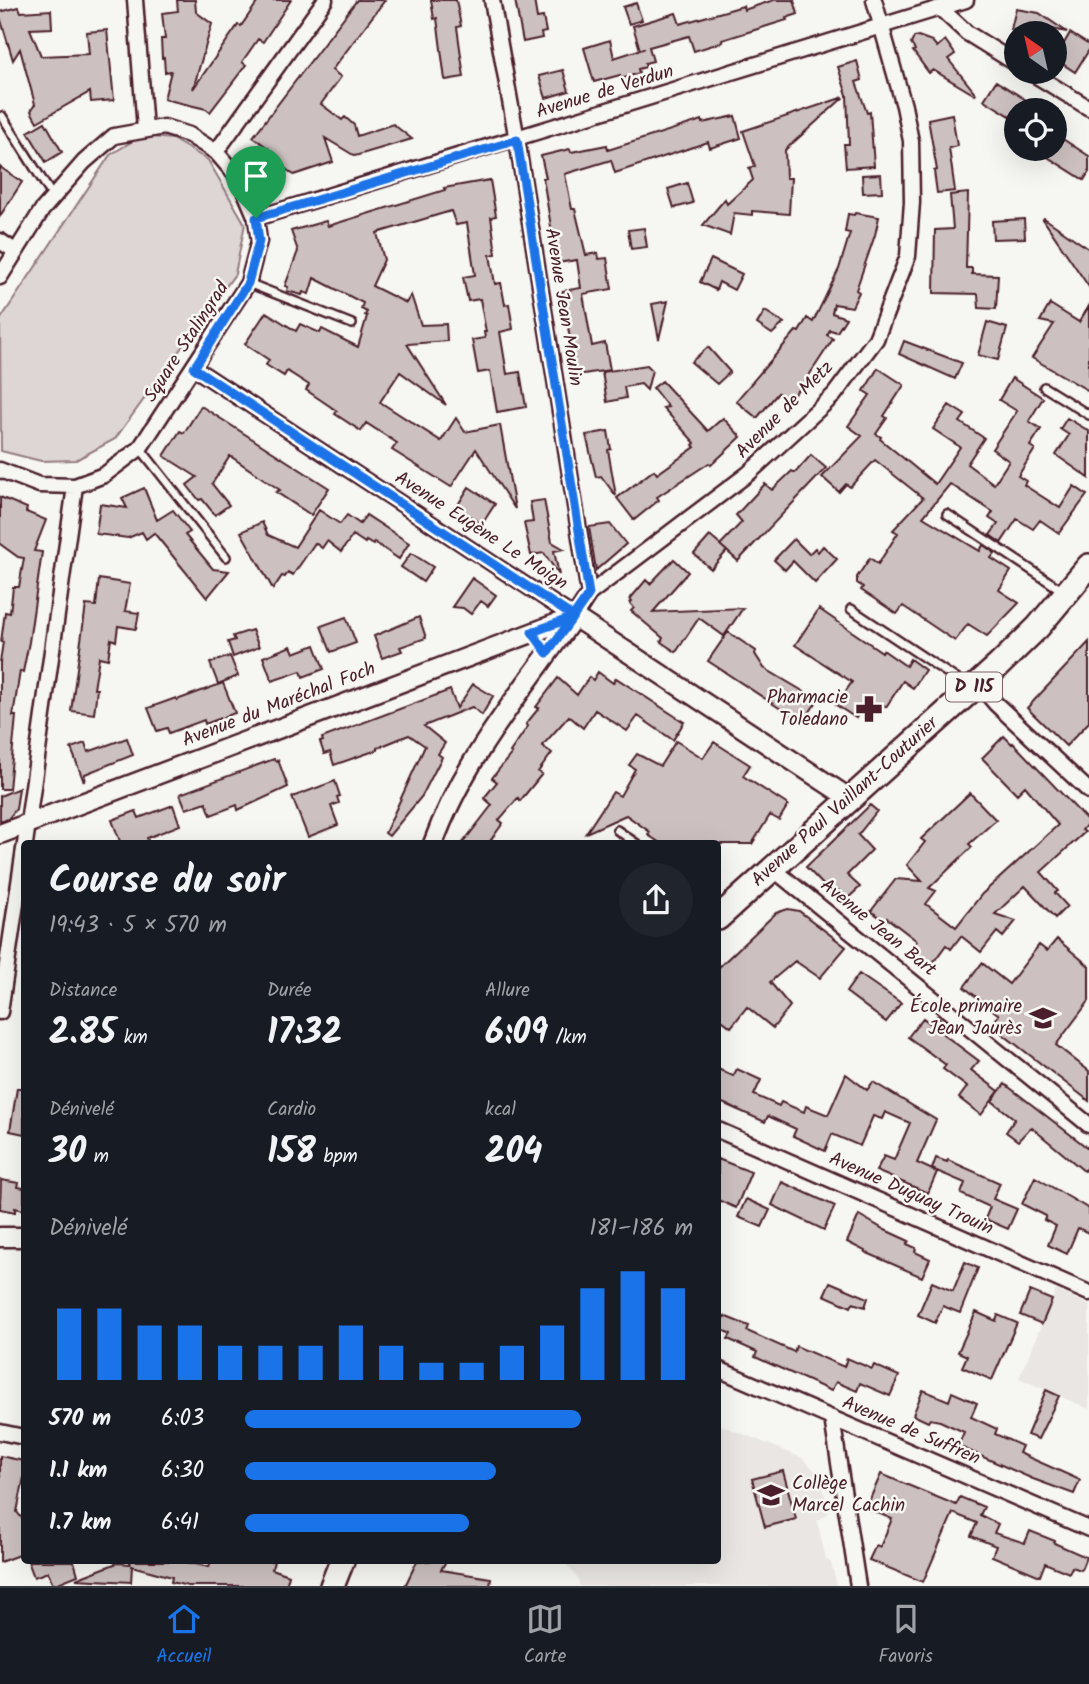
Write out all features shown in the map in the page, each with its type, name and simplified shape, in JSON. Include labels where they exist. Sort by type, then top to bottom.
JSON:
[{"type":"main road","name":"Avenue Paul Vaillant-Couturier","points":[[721,908],[772,868],[975,687],[1038,627],[1089,566]]},
{"type":"main road","points":[[332,1586],[341,1564]]},
{"type":"street","points":[[135,0],[145,129]]},
{"type":"street","points":[[216,152],[325,0]]},
{"type":"street","name":"Avenue Jean Moulin","points":[[492,0],[517,140],[589,594]]},
{"type":"street","name":"Avenue de Metz","points":[[589,594],[750,473],[834,395],[876,339],[908,256],[912,202],[911,141],[883,25],[874,0]]},
{"type":"street","name":"Avenue de Verdun","points":[[256,218],[966,0]]},
{"type":"street","points":[[940,8],[967,33],[1004,56]]},
{"type":"street","points":[[1050,84],[1089,108]]},
{"type":"street","name":"Square Stalingrad","points":[[0,277],[53,197],[84,162],[114,136],[164,127],[189,135],[216,152],[240,180],[256,218],[259,241],[248,283],[140,449],[104,475],[75,486],[39,485],[0,470]]},
{"type":"street","points":[[0,241],[15,251]]},
{"type":"street","name":"Avenue Eugène Le Moign","points":[[194,368],[849,798]]},
{"type":"street","points":[[26,840],[75,486]]},
{"type":"street","points":[[434,840],[469,767],[502,714],[589,594]]},
{"type":"street","name":"Avenue du Maréchal Foch","points":[[0,834],[574,617]]},
{"type":"street","points":[[532,632],[547,653]]},
{"type":"street","points":[[975,687],[1089,791]]},
{"type":"street","name":"Avenue Jean Bart","points":[[772,868],[1089,1125]]},
{"type":"street","points":[[0,1012],[21,869]]},
{"type":"street","name":"Avenue Duguay Trouin","points":[[721,1131],[1089,1293]]},
{"type":"street","points":[[0,1237],[21,1237]]},
{"type":"street","name":"Avenue de Suffren","points":[[721,1370],[1089,1529]]},
{"type":"street","points":[[832,1418],[858,1586]]},
{"type":"street","points":[[0,1432],[21,1436]]},
{"type":"lane","points":[[2,116],[53,197]]},
{"type":"lane","points":[[248,283],[352,324]]},
{"type":"lane","points":[[1044,387],[1089,415]]},
{"type":"lane","points":[[140,449],[226,557]]},
{"type":"lane","points":[[947,513],[1067,594]]},
{"type":"lane","points":[[851,609],[975,687]]},
{"type":"lane","points":[[617,830],[631,840]]},
{"type":"shaded area","points":[[141,136],[172,139],[208,160],[245,224],[235,274],[115,439],[76,460],[41,461],[1,451],[0,320],[110,155]]},
{"type":"shaded area","points":[[1056,1290],[1089,1305],[1089,1409],[1019,1378]]},
{"type":"shaded area","name":"Collège Marcel Cachin","points":[[721,1425],[802,1458],[820,1476],[829,1513],[817,1521],[826,1559],[831,1563],[837,1586],[580,1586],[566,1564],[721,1564]]},
{"type":"building","points":[[177,0],[195,0],[196,12],[212,24],[193,89],[259,0],[291,0],[263,42],[258,39],[242,62],[246,65],[210,112],[164,99],[171,71],[165,72],[162,58],[161,39],[165,39],[162,13],[178,11]]},
{"type":"building","points":[[357,0],[385,0],[332,70],[341,77],[321,104],[342,120],[345,117],[354,125],[357,136],[393,124],[412,139],[355,156],[325,138],[333,162],[294,175],[280,165],[275,171],[263,153],[268,148],[253,137]]},
{"type":"building","points":[[431,0],[456,0],[461,26],[457,27],[464,77],[445,80],[437,18],[434,19]]},
{"type":"building","points":[[515,0],[534,0],[537,18],[543,17],[546,32],[541,33],[542,38],[523,42]]},
{"type":"building","points":[[774,0],[794,0],[798,14],[694,51],[689,36],[649,47],[653,61],[638,69],[639,73],[621,79],[620,75],[594,82],[584,48],[610,40],[614,58],[640,50],[633,26],[676,13],[680,24],[743,6],[744,10]]},
{"type":"building","points":[[636,3],[642,20],[629,24],[623,7]]},
{"type":"building","points":[[19,7],[21,12],[51,10],[52,28],[30,29],[41,56],[89,54],[87,32],[107,30],[114,100],[91,102],[90,92],[37,122],[31,111],[35,104],[20,49],[13,60],[0,17],[0,12]]},
{"type":"building","points":[[1016,9],[1039,13],[1051,21],[1013,21]]},
{"type":"building","points":[[1070,33],[1089,45],[1089,50],[1075,72],[1068,67]]},
{"type":"building","points":[[914,37],[932,41],[937,47],[945,40],[955,54],[948,59],[975,95],[933,70],[929,73],[913,51],[915,50],[911,44]]},
{"type":"building","points":[[857,61],[862,80],[856,82],[867,113],[870,112],[874,166],[846,168],[844,144],[849,144],[847,95],[838,67]]},
{"type":"building","points":[[563,70],[569,91],[546,98],[539,76]]},
{"type":"building","points":[[996,81],[1022,98],[1004,98],[1004,112],[984,100]]},
{"type":"building","points":[[844,97],[785,150],[786,178],[791,178],[789,214],[752,211],[752,215],[734,213],[730,235],[703,225],[725,199],[727,204],[753,180],[749,168],[755,166],[743,131]]},
{"type":"building","points":[[952,114],[957,146],[949,148],[955,191],[937,193],[934,171],[937,170],[928,119]]},
{"type":"building","points":[[735,116],[741,138],[710,148],[708,142],[615,173],[611,160],[565,174],[586,255],[598,253],[599,259],[607,258],[612,289],[583,294],[592,346],[605,343],[610,370],[576,375],[562,291],[581,288],[577,260],[557,263],[541,156],[570,149],[571,152],[607,145],[608,150],[702,120],[702,123]]},
{"type":"building","points":[[45,122],[62,152],[46,162],[28,132]]},
{"type":"building","points":[[1067,142],[1089,156],[1089,172],[1084,180],[1054,161],[1067,161]]},
{"type":"building","points":[[0,167],[22,182],[0,216]]},
{"type":"building","points":[[881,174],[882,192],[863,193],[862,175]]},
{"type":"building","points":[[490,180],[496,216],[491,217],[496,254],[490,255],[495,284],[501,283],[505,305],[509,304],[513,329],[500,332],[507,374],[520,372],[526,407],[497,412],[490,371],[478,373],[472,340],[485,338],[486,332],[480,299],[468,301],[463,277],[475,275],[467,223],[456,225],[451,211],[377,233],[384,260],[372,286],[406,303],[411,295],[421,325],[446,324],[447,341],[407,344],[446,405],[400,372],[380,402],[441,441],[456,418],[465,432],[500,425],[515,509],[476,449],[451,487],[392,450],[397,443],[366,423],[361,431],[335,414],[337,411],[306,390],[309,385],[287,371],[284,376],[266,365],[269,360],[245,344],[266,312],[296,331],[300,324],[320,333],[322,329],[358,347],[367,316],[367,312],[361,309],[363,303],[314,278],[309,294],[287,291],[288,287],[285,286],[298,251],[291,231],[326,221],[328,226],[445,190],[444,188]]},
{"type":"building","points":[[687,183],[693,203],[674,208],[668,189]]},
{"type":"building","points":[[968,193],[966,268],[972,268],[972,274],[998,275],[996,309],[979,308],[978,294],[934,293],[935,230],[953,229],[950,195]]},
{"type":"building","points":[[848,214],[879,217],[856,290],[859,292],[852,307],[834,304],[832,313],[846,318],[837,332],[830,330],[827,335],[833,339],[804,383],[788,401],[778,393],[757,418],[736,401],[796,331],[799,332],[807,318],[813,322],[839,269],[850,233],[845,232]]},
{"type":"building","points":[[1024,219],[1025,238],[993,239],[992,221]]},
{"type":"building","points":[[1043,219],[1089,249],[1089,287]]},
{"type":"building","points":[[644,228],[647,247],[631,249],[628,230]]},
{"type":"building","points":[[711,259],[742,274],[734,290],[719,282],[716,290],[700,282]]},
{"type":"building","points":[[668,301],[659,339],[652,304]]},
{"type":"building","points":[[1050,304],[1079,322],[1089,306],[1089,391],[1032,358],[1054,324],[1040,321]]},
{"type":"building","points":[[765,311],[784,323],[772,334],[757,324]]},
{"type":"building","points":[[987,322],[1007,328],[998,360],[978,355]]},
{"type":"building","points":[[904,341],[962,363],[955,379],[899,354]]},
{"type":"building","points":[[708,347],[730,372],[717,384],[691,362]]},
{"type":"building","points":[[647,365],[652,370],[647,390],[641,384],[624,387],[626,398],[607,402],[602,372]]},
{"type":"building","points":[[878,368],[904,385],[876,434],[935,484],[960,447],[933,429],[949,405],[965,415],[960,422],[984,438],[967,464],[994,484],[1009,461],[992,449],[1017,411],[999,400],[1012,378],[1043,398],[1029,421],[1041,429],[1030,446],[1035,449],[1018,476],[1026,481],[1024,485],[1060,508],[1074,486],[1087,495],[1059,533],[1040,520],[1033,529],[1017,519],[1001,543],[990,535],[998,524],[989,518],[993,512],[950,484],[923,517],[980,551],[983,545],[995,553],[991,558],[1011,571],[999,590],[1019,603],[987,636],[968,624],[955,641],[903,606],[897,614],[861,590],[863,587],[857,583],[857,577],[870,558],[878,564],[898,533],[893,530],[923,498],[875,460],[850,487],[846,484],[839,492],[822,477],[862,436],[848,426],[870,395],[864,391]]},
{"type":"building","points":[[662,381],[708,431],[723,418],[741,437],[711,465],[709,463],[657,497],[659,500],[634,520],[617,498],[654,470],[657,474],[695,447],[695,443],[663,408],[668,407],[653,388]]},
{"type":"building","points":[[201,406],[329,488],[311,515],[230,456],[212,484],[229,505],[215,515],[202,499],[199,500],[187,485],[197,477],[164,456],[180,431],[184,433]]},
{"type":"building","points":[[1067,418],[1089,431],[1089,478],[1056,455],[1069,435],[1060,429]]},
{"type":"building","points":[[608,431],[611,449],[608,450],[616,496],[601,476],[596,477],[586,435]]},
{"type":"building","points":[[811,455],[826,468],[738,561],[720,545],[742,522],[736,515],[765,484],[772,490],[792,471],[795,473]]},
{"type":"building","points":[[469,487],[495,504],[482,524],[456,508]]},
{"type":"building","points":[[144,488],[157,520],[173,510],[190,532],[185,535],[213,569],[229,571],[207,598],[154,533],[146,539],[142,532],[128,538],[96,534],[100,504],[127,508],[122,498]]},
{"type":"building","points":[[0,497],[27,508],[26,512],[46,520],[34,551],[42,552],[29,642],[23,672],[20,671],[13,716],[16,716],[9,789],[0,789],[1,642],[5,612],[10,613],[13,587],[19,587],[24,558],[18,557],[0,544]]},
{"type":"building","points":[[544,500],[552,542],[564,549],[554,551],[559,575],[544,553],[531,555],[524,523],[533,522],[530,502]]},
{"type":"building","points":[[319,510],[340,524],[347,515],[360,524],[366,515],[409,543],[399,559],[374,542],[373,545],[366,541],[365,543],[353,535],[341,552],[327,541],[322,548],[315,543],[293,575],[288,572],[285,577],[282,576],[273,589],[241,532],[262,522],[268,535],[295,547]]},
{"type":"building","points":[[610,524],[626,544],[596,570],[589,527]]},
{"type":"building","points":[[710,536],[727,551],[711,569],[694,554]]},
{"type":"building","points":[[794,539],[809,554],[815,548],[818,552],[823,546],[837,559],[815,583],[793,561],[785,570],[774,560]]},
{"type":"building","points":[[411,553],[433,567],[423,582],[401,567]]},
{"type":"building","points":[[674,559],[688,572],[653,612],[743,608],[724,636],[699,618],[676,652],[661,642],[663,638],[631,611],[634,608],[630,603],[630,599],[646,580],[650,584]]},
{"type":"building","points":[[472,578],[496,595],[488,606],[481,601],[471,614],[463,608],[452,607]]},
{"type":"building","points":[[99,579],[130,584],[125,611],[139,613],[136,629],[118,626],[116,641],[111,639],[108,659],[99,657],[94,689],[97,689],[94,714],[71,711],[86,605],[96,606]]},
{"type":"building","points":[[819,609],[906,666],[910,659],[925,670],[913,688],[903,681],[886,707],[881,703],[865,717],[859,713],[856,718],[836,705],[852,682],[795,645]]},
{"type":"building","points":[[346,617],[356,643],[331,652],[321,626]]},
{"type":"building","points":[[419,617],[426,638],[400,647],[402,651],[382,658],[374,636]]},
{"type":"building","points":[[252,630],[259,647],[233,657],[228,642],[235,640],[233,636]]},
{"type":"building","points":[[728,632],[756,651],[755,654],[764,668],[818,700],[802,723],[708,661]]},
{"type":"building","points":[[1089,642],[1089,722],[1066,746],[1027,708]]},
{"type":"building","points":[[315,645],[324,669],[303,677],[301,671],[272,681],[263,657],[291,646],[294,653]]},
{"type":"building","points":[[230,656],[238,676],[218,684],[210,663]]},
{"type":"building","points":[[598,672],[613,683],[616,678],[684,722],[673,740],[638,716],[627,731],[595,710],[583,728],[569,716],[542,746],[552,753],[538,772],[542,774],[520,801],[518,798],[499,820],[503,823],[491,840],[465,840],[492,805],[484,798],[497,782],[492,778],[512,753],[510,752],[528,726],[526,724],[539,708],[536,707],[558,678],[577,695],[589,677],[593,680]]},
{"type":"building","points":[[223,683],[235,713],[205,724],[204,720],[169,733],[167,728],[157,731],[148,708]]},
{"type":"building","points":[[473,684],[493,696],[482,715],[472,707],[424,726],[445,743],[438,754],[442,757],[422,796],[389,836],[385,833],[425,746],[409,735],[334,765],[330,752],[324,754],[320,742],[323,741],[322,738],[450,690],[457,708]]},
{"type":"building","points":[[1004,736],[1089,822],[1082,830],[1085,832],[1041,872],[1067,906],[1055,918],[1025,886],[995,914],[1016,921],[1003,937],[997,932],[981,952],[961,936],[951,949],[946,945],[932,964],[911,949],[917,941],[887,918],[885,921],[871,911],[896,879],[922,881],[907,865],[925,842],[921,839],[970,793],[996,820],[969,844],[972,847],[929,888],[936,891],[926,904],[956,927],[982,894],[1058,825],[1025,786],[1017,794],[982,758]]},
{"type":"building","points":[[127,738],[133,755],[85,774],[84,782],[71,748],[85,743],[88,752]]},
{"type":"building","points":[[676,741],[703,758],[714,742],[750,765],[743,776],[788,805],[779,820],[770,815],[752,844],[721,844],[721,840],[656,840],[648,835],[650,832],[626,815],[586,833],[613,792],[620,796],[635,769],[629,765],[637,754],[660,766]]},
{"type":"building","points":[[274,759],[278,760],[288,787],[238,810],[237,805],[211,815],[206,802],[186,809],[180,794]]},
{"type":"building","points":[[335,781],[340,796],[337,797],[339,803],[331,806],[338,825],[308,837],[292,797]]},
{"type":"building","points":[[19,788],[16,809],[8,819],[0,822],[0,796]]},
{"type":"building","points":[[173,805],[180,825],[148,840],[120,840],[112,820],[136,811],[139,818]]},
{"type":"building","points":[[870,805],[877,811],[858,835],[872,850],[847,875],[860,887],[847,899],[838,890],[833,895],[806,867]]},
{"type":"building","points":[[788,909],[799,911],[846,947],[820,978],[795,961],[770,982],[790,1006],[773,1028],[747,1007],[731,1027],[721,1019],[721,965],[776,913]]},
{"type":"building","name":"École primaire Jean Jaurès","points":[[1057,939],[1089,966],[1089,1001],[1056,1045],[1089,1071],[1089,1101],[991,1025],[999,1015],[964,987],[982,963],[1009,984],[1039,945],[1047,951]]},
{"type":"building","points":[[859,974],[901,1003],[886,1022],[846,992]]},
{"type":"building","points":[[937,1016],[949,1026],[943,1034],[979,1061],[971,1070],[999,1091],[981,1115],[959,1098],[967,1087],[943,1069],[946,1065],[908,1037],[923,1018],[931,1024]]},
{"type":"building","points":[[737,1069],[761,1080],[754,1095],[779,1106],[781,1102],[804,1112],[806,1106],[828,1115],[846,1074],[867,1090],[873,1082],[936,1120],[917,1163],[937,1172],[928,1193],[876,1171],[884,1156],[894,1160],[910,1123],[885,1112],[882,1119],[873,1116],[860,1146],[832,1134],[825,1151],[793,1136],[796,1129],[768,1116],[765,1122],[721,1102],[721,1070],[733,1076]]},
{"type":"building","points":[[1005,1084],[1089,1149],[1089,1164],[1084,1171],[1031,1127],[1018,1141],[1006,1132],[1015,1119],[992,1101]]},
{"type":"building","points":[[17,1088],[21,1088],[21,1133],[10,1131]]},
{"type":"building","points":[[936,1158],[947,1162],[948,1160],[1000,1183],[993,1199],[1017,1209],[1008,1229],[985,1219],[990,1207],[961,1194],[965,1183],[932,1169]]},
{"type":"building","points":[[721,1160],[751,1172],[736,1208],[721,1201]]},
{"type":"building","points":[[1035,1177],[1089,1209],[1089,1233],[1078,1228],[1067,1254],[1048,1245],[1056,1226],[1044,1220],[1046,1216],[1022,1204]]},
{"type":"building","points":[[1,1180],[19,1183],[21,1209],[15,1208],[15,1212],[0,1209]]},
{"type":"building","points":[[782,1182],[835,1206],[824,1230],[772,1205]]},
{"type":"building","points":[[746,1199],[770,1210],[762,1227],[738,1217]]},
{"type":"building","points":[[859,1215],[909,1241],[907,1244],[916,1248],[915,1252],[930,1259],[922,1277],[847,1242]]},
{"type":"building","points":[[965,1262],[978,1268],[960,1313],[943,1306],[935,1323],[918,1315],[932,1282],[953,1291]]},
{"type":"building","points":[[830,1282],[868,1298],[865,1307],[853,1303],[851,1307],[824,1295]]},
{"type":"building","points":[[1030,1291],[1052,1300],[1042,1324],[1020,1315]]},
{"type":"building","points":[[976,1312],[996,1321],[998,1315],[1017,1323],[992,1380],[962,1367],[967,1356],[958,1352]]},
{"type":"building","points":[[724,1316],[749,1326],[747,1331],[794,1352],[796,1346],[844,1367],[847,1358],[872,1369],[874,1365],[899,1376],[890,1396],[860,1383],[857,1391],[836,1382],[831,1391],[755,1357],[757,1352],[728,1339],[731,1334],[721,1329]]},
{"type":"building","points":[[923,1390],[949,1401],[952,1392],[977,1403],[971,1417],[997,1429],[995,1434],[1022,1446],[1019,1453],[1080,1480],[1074,1494],[958,1446],[964,1432],[940,1421],[930,1419],[928,1422],[913,1415]]},
{"type":"building","points":[[1046,1390],[1059,1396],[1038,1439],[1027,1435]]},
{"type":"building","points":[[0,1456],[21,1460],[21,1492],[17,1512],[21,1517],[21,1554],[0,1562]]},
{"type":"building","points":[[783,1471],[796,1519],[765,1527],[752,1479]]},
{"type":"building","points":[[881,1474],[956,1505],[960,1497],[984,1507],[980,1515],[998,1524],[994,1533],[1025,1543],[1030,1531],[1055,1541],[1054,1543],[1086,1557],[1081,1570],[1072,1567],[1069,1573],[1045,1563],[1040,1576],[992,1556],[996,1546],[971,1536],[977,1523],[953,1513],[923,1582],[869,1560],[876,1545],[880,1547],[892,1519],[866,1508]]},
{"type":"building","points":[[29,1564],[75,1564],[78,1575],[53,1585],[48,1572],[34,1577]]},
{"type":"building","points":[[114,1564],[195,1564],[209,1567],[210,1564],[273,1564],[272,1569],[289,1575],[286,1586],[188,1586],[171,1582],[172,1577],[132,1566],[131,1582],[76,1579]]},
{"type":"building","points":[[416,1564],[444,1564],[441,1570],[491,1578],[490,1586],[405,1586]]},
{"type":"place","name":"Pharmacie Toledano","points":[[869,709]]},
{"type":"place","name":"École primaire Jean Jaurès","points":[[1043,1018]]},
{"type":"place","name":"Collège Marcel Cachin","points":[[771,1495]]},
{"type":"route","points":[[256,218],[259,241],[248,283],[194,368],[574,617],[532,632],[547,653],[574,617],[589,594],[517,140],[256,218]]}]
